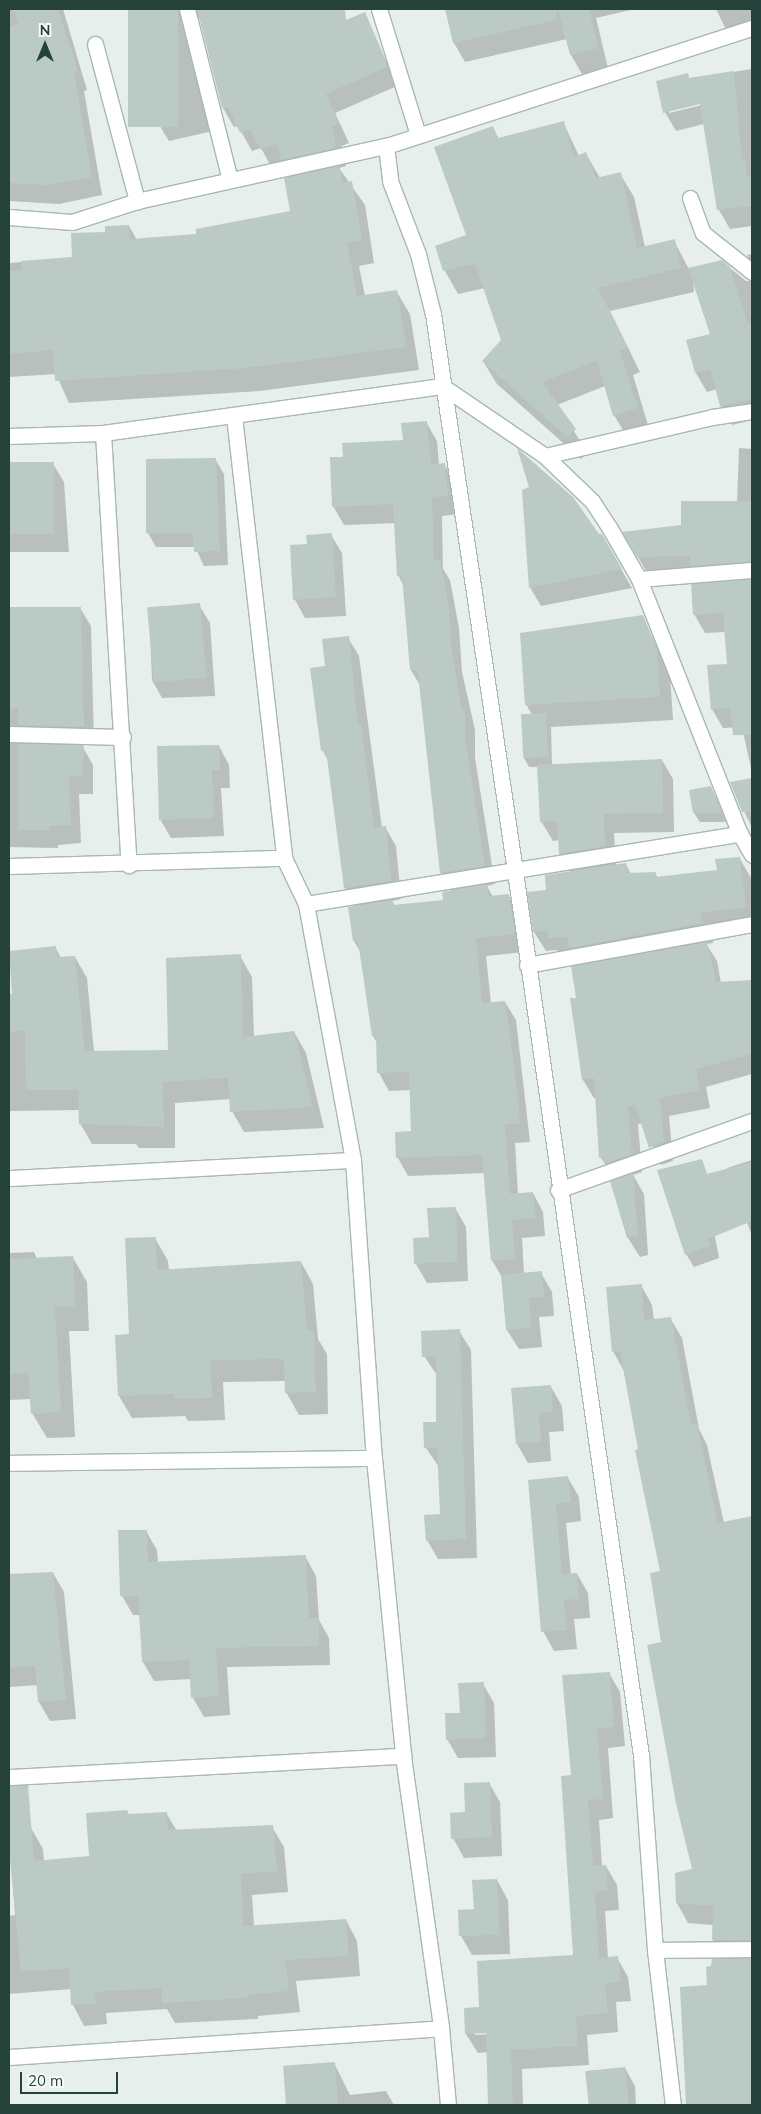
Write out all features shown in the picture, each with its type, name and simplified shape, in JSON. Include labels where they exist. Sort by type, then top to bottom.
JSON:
[{"type":"street","points":[[188,9],[230,180]]},
{"type":"street","points":[[379,9],[418,135]]},
{"type":"street","points":[[9,218],[72,222],[137,200],[386,146],[752,28]]},
{"type":"street","points":[[95,44],[137,200]]},
{"type":"street","points":[[386,146],[390,181],[418,254],[434,314],[442,386],[515,871],[558,1190],[641,1755],[655,1950],[673,2105]]},
{"type":"street","points":[[690,198],[703,233],[752,272]]},
{"type":"street","points":[[9,436],[103,434],[442,386],[545,456],[592,501],[639,579],[740,834],[752,855]]},
{"type":"street","points":[[545,456],[712,417],[752,411]]},
{"type":"street","points":[[234,416],[284,858],[306,904],[353,1160],[374,1458],[403,1756],[441,2028],[448,2105]]},
{"type":"street","points":[[103,434],[130,865]]},
{"type":"street","points":[[639,579],[752,570]]},
{"type":"street","points":[[9,734],[123,736]]},
{"type":"street","points":[[306,904],[740,834]]},
{"type":"street","points":[[9,866],[130,865],[284,858]]},
{"type":"street","points":[[527,965],[752,924]]},
{"type":"street","points":[[558,1190],[752,1121]]},
{"type":"street","points":[[9,1178],[353,1160]]},
{"type":"street","points":[[9,1463],[374,1458]]},
{"type":"street","points":[[9,1777],[403,1756]]},
{"type":"street","points":[[655,1950],[752,1949]]},
{"type":"street","points":[[9,2057],[441,2028]]},
{"type":"building","points":[[13,9],[58,9],[78,71],[74,72],[92,177],[48,185],[9,183],[9,27],[18,24]]},
{"type":"building","points":[[128,9],[178,9],[178,127],[128,127]]},
{"type":"building","points":[[197,9],[345,9],[346,20],[365,12],[387,67],[326,94],[339,124],[332,127],[336,148],[281,160],[277,143],[261,150],[250,129],[240,133],[228,107],[222,108]]},
{"type":"building","points":[[445,9],[556,9],[557,20],[453,43]]},
{"type":"building","points":[[558,9],[589,9],[598,48],[570,55]]},
{"type":"building","points":[[734,71],[742,159],[745,159],[747,176],[752,175],[752,206],[717,210],[700,104],[663,113],[656,81],[688,73],[689,78]]},
{"type":"building","points":[[564,121],[574,157],[586,152],[596,178],[621,172],[637,248],[675,239],[681,268],[598,288],[628,348],[620,351],[638,408],[613,416],[597,361],[542,382],[576,429],[567,437],[482,361],[501,340],[475,264],[443,271],[435,246],[466,235],[434,147],[493,126],[498,138]]},
{"type":"building","points":[[339,166],[343,183],[352,181],[362,240],[347,243],[357,296],[397,290],[406,347],[246,368],[55,381],[53,350],[9,354],[9,271],[22,270],[21,261],[72,257],[71,233],[105,232],[105,226],[129,225],[130,239],[196,234],[196,229],[290,211],[284,178]]},
{"type":"building","points":[[722,260],[730,267],[748,324],[752,323],[752,399],[720,406],[710,369],[695,373],[686,340],[710,334],[688,268]]},
{"type":"building","points":[[427,421],[431,465],[445,463],[448,496],[432,497],[434,560],[440,560],[449,608],[452,652],[462,710],[465,710],[465,738],[485,866],[440,873],[418,674],[417,670],[410,670],[402,576],[397,576],[393,504],[332,507],[330,457],[343,457],[342,443],[403,440],[401,423]]},
{"type":"building","points":[[517,448],[573,497],[599,534],[602,534],[622,569],[529,588],[522,490],[529,487]]},
{"type":"building","points":[[216,458],[220,551],[194,552],[193,533],[146,533],[146,459]]},
{"type":"building","points":[[9,462],[54,462],[54,534],[9,534]]},
{"type":"building","points":[[681,501],[752,501],[752,561],[690,566],[690,556],[637,557],[622,532],[681,525]]},
{"type":"building","points":[[332,533],[336,597],[293,600],[290,545],[307,544],[306,535]]},
{"type":"building","points":[[752,579],[752,735],[733,735],[730,708],[711,710],[707,665],[727,664],[723,613],[693,615],[691,584]]},
{"type":"building","points":[[200,603],[207,678],[154,682],[147,608]]},
{"type":"building","points":[[9,607],[81,607],[84,727],[18,725],[18,708],[9,709]]},
{"type":"building","points":[[643,615],[657,649],[660,697],[525,705],[520,633]]},
{"type":"building","points":[[349,636],[358,726],[361,725],[374,827],[386,826],[391,881],[344,888],[326,750],[321,751],[310,668],[325,666],[322,639]]},
{"type":"building","points":[[546,713],[548,757],[523,758],[521,714]]},
{"type":"building","points":[[18,744],[84,745],[83,776],[69,776],[71,825],[49,826],[49,830],[18,830]]},
{"type":"building","points":[[219,745],[220,770],[212,770],[214,818],[159,820],[157,746]]},
{"type":"building","points":[[662,759],[663,813],[604,814],[605,846],[559,854],[557,821],[540,822],[537,765]]},
{"type":"building","points":[[752,778],[752,812],[742,812],[730,782]]},
{"type":"building","points":[[711,786],[721,813],[693,813],[689,790]]},
{"type":"building","points":[[740,857],[746,907],[700,913],[703,923],[569,948],[567,937],[548,938],[548,931],[533,932],[527,892],[546,890],[545,875],[626,863],[627,873],[656,872],[656,877],[717,870],[715,859]]},
{"type":"building","points":[[487,884],[489,896],[509,894],[515,934],[476,938],[482,1003],[505,1001],[516,1079],[520,1123],[505,1125],[510,1194],[533,1192],[536,1218],[512,1220],[515,1259],[491,1261],[482,1155],[396,1158],[395,1132],[411,1131],[409,1072],[377,1073],[376,1036],[372,1036],[358,941],[353,941],[348,907],[392,900],[393,905],[443,900],[442,892]]},
{"type":"building","points":[[707,942],[716,982],[752,980],[752,1054],[696,1069],[700,1090],[660,1098],[664,1142],[649,1148],[635,1105],[628,1106],[632,1154],[605,1163],[603,1157],[599,1158],[594,1078],[582,1080],[570,998],[576,998],[571,966]]},
{"type":"building","points":[[56,946],[57,957],[75,956],[85,1051],[168,1050],[166,958],[241,954],[243,1037],[294,1031],[313,1107],[230,1112],[228,1078],[163,1082],[164,1127],[79,1124],[78,1090],[26,1090],[25,1031],[9,1032],[9,994],[12,994],[9,951]]},
{"type":"building","points":[[702,1159],[707,1174],[752,1162],[752,1221],[708,1239],[710,1246],[685,1255],[657,1170]]},
{"type":"building","points":[[633,1173],[638,1236],[627,1238],[610,1181]]},
{"type":"building","points":[[456,1207],[458,1262],[414,1264],[413,1238],[429,1237],[427,1208]]},
{"type":"building","points":[[156,1237],[157,1270],[301,1261],[307,1331],[314,1331],[316,1392],[285,1393],[284,1359],[211,1360],[212,1398],[174,1399],[174,1394],[118,1396],[115,1335],[129,1334],[125,1238]]},
{"type":"building","points":[[73,1256],[75,1307],[55,1307],[61,1412],[31,1414],[28,1373],[9,1375],[9,1259]]},
{"type":"building","points":[[542,1271],[544,1297],[529,1298],[531,1328],[506,1330],[501,1275]]},
{"type":"building","points":[[642,1284],[644,1320],[671,1317],[691,1425],[697,1424],[718,1523],[752,1516],[752,1940],[712,1940],[713,1906],[676,1903],[675,1873],[692,1869],[676,1803],[647,1645],[661,1642],[650,1573],[660,1571],[635,1450],[638,1449],[620,1351],[612,1352],[606,1287]]},
{"type":"building","points":[[460,1329],[466,1539],[426,1541],[424,1515],[440,1514],[437,1448],[424,1448],[423,1422],[436,1422],[436,1356],[422,1357],[421,1331]]},
{"type":"building","points":[[551,1385],[553,1412],[539,1413],[541,1442],[516,1444],[511,1388]]},
{"type":"building","points":[[568,1476],[571,1502],[556,1504],[562,1574],[577,1573],[579,1599],[564,1600],[567,1630],[541,1632],[528,1480]]},
{"type":"building","points":[[118,1530],[147,1530],[148,1562],[306,1555],[309,1618],[319,1618],[319,1646],[216,1648],[219,1696],[191,1698],[189,1660],[142,1662],[138,1596],[120,1596]]},
{"type":"building","points":[[53,1572],[66,1700],[38,1702],[35,1666],[9,1668],[9,1574]]},
{"type":"building","points":[[610,1672],[614,1727],[597,1728],[603,1799],[588,1800],[593,1866],[606,1865],[608,1891],[595,1892],[599,1958],[618,1956],[621,1982],[605,1983],[608,2013],[576,2016],[578,2046],[511,2050],[513,2105],[488,2105],[486,2033],[465,2034],[464,2008],[479,2007],[477,1961],[573,1955],[561,1776],[571,1775],[562,1675]]},
{"type":"building","points":[[484,1682],[486,1738],[446,1740],[445,1713],[460,1713],[458,1683]]},
{"type":"building","points":[[490,1782],[492,1837],[451,1839],[450,1813],[465,1812],[464,1783]]},
{"type":"building","points":[[28,1785],[34,1861],[89,1856],[86,1813],[127,1810],[128,1814],[167,1812],[168,1830],[273,1825],[277,1871],[241,1874],[243,1926],[346,1919],[349,1956],[285,1960],[289,1991],[247,1995],[247,1998],[162,2003],[161,1988],[95,1992],[96,2004],[71,2005],[69,1968],[21,1972],[9,1849],[9,1786]]},
{"type":"building","points":[[497,1879],[500,1935],[459,1936],[458,1910],[474,1909],[472,1880]]},
{"type":"building","points":[[752,1958],[752,2105],[686,2105],[680,1987],[707,1985],[706,1967],[711,1966],[712,1959]]},
{"type":"building","points":[[335,2062],[338,2105],[286,2105],[283,2066]]},
{"type":"building","points":[[625,2067],[629,2105],[589,2105],[585,2071]]}]
